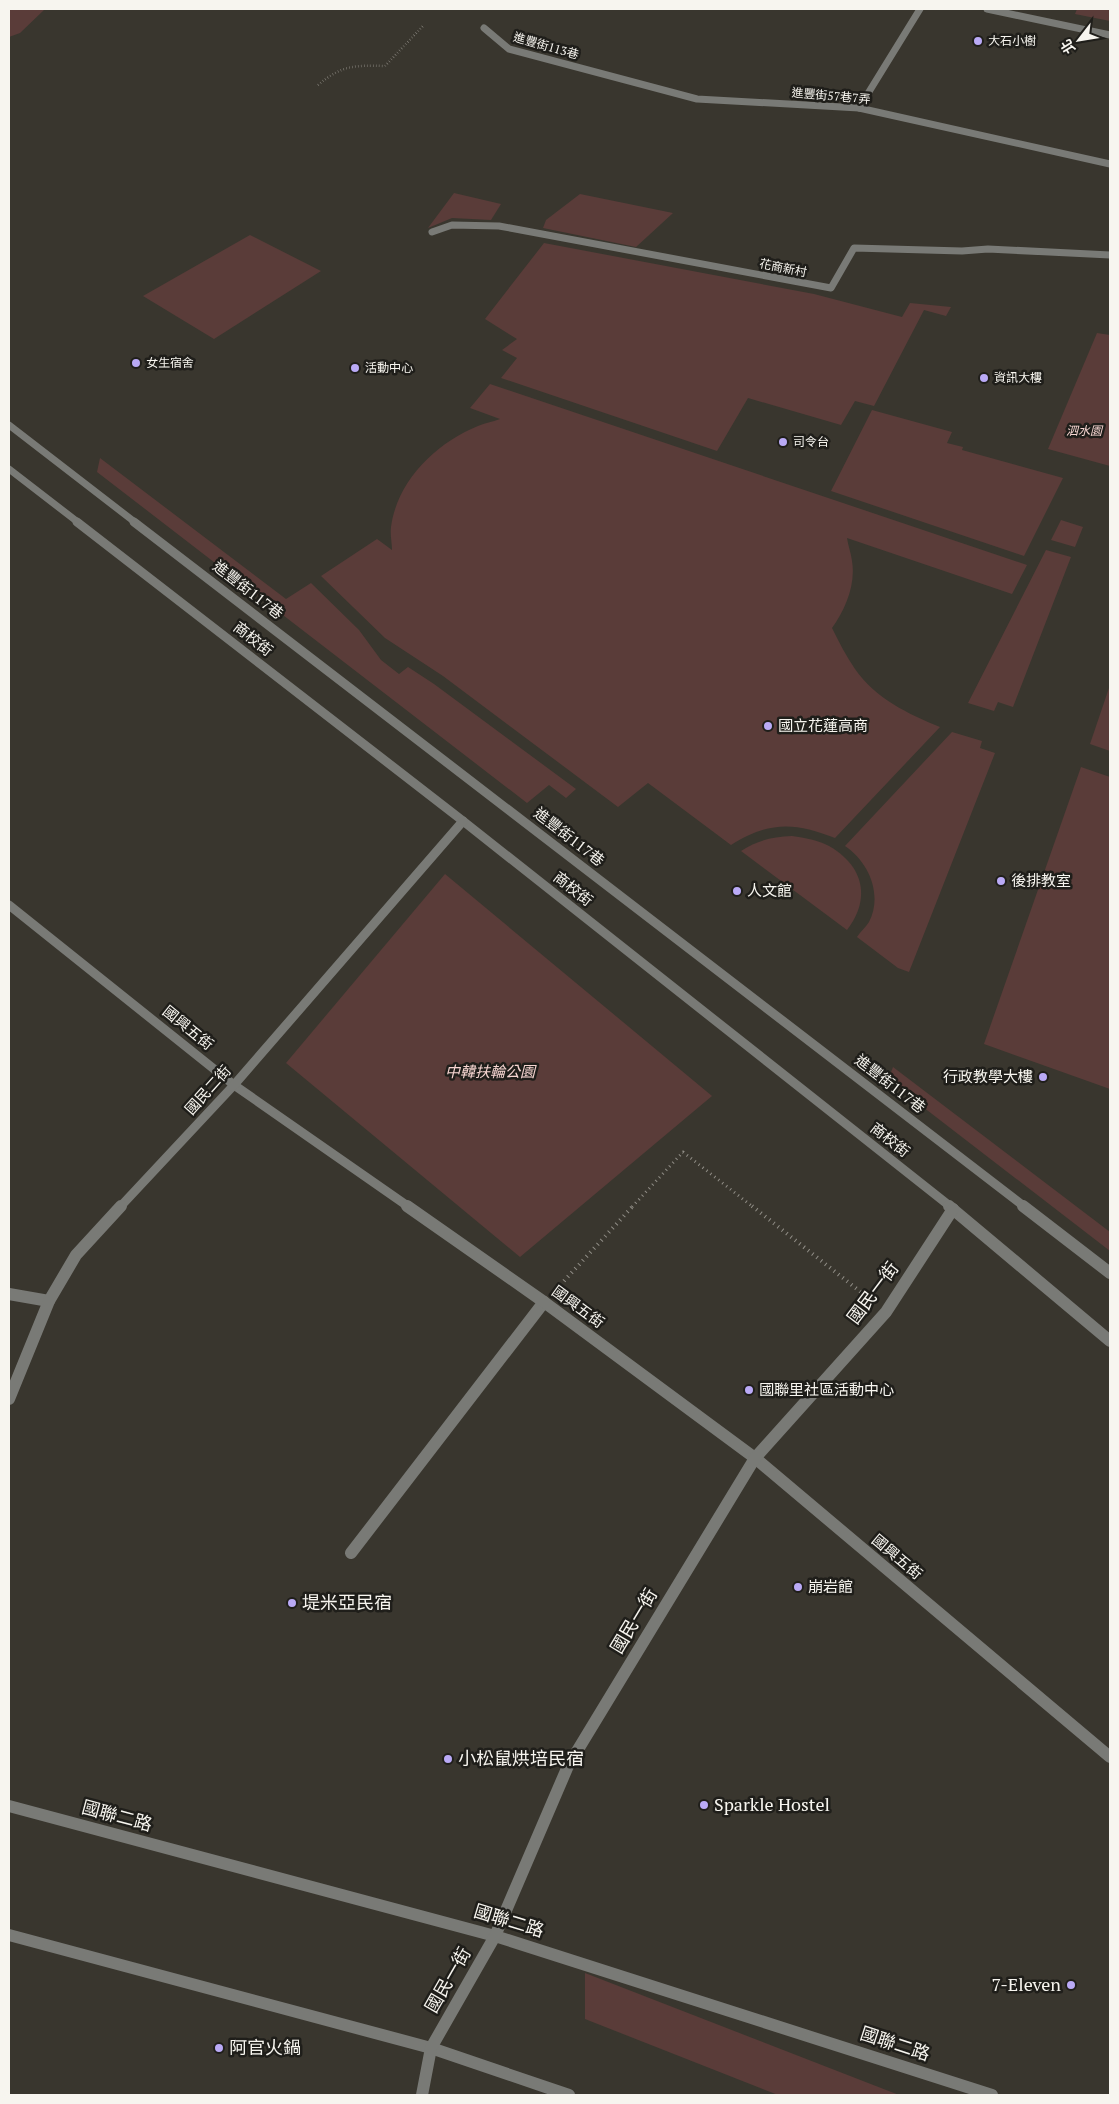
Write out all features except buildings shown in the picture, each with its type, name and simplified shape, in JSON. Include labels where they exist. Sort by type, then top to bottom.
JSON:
[{"type":"street","points":[[859,108],[920,9]]},
{"type":"street","points":[[987,9],[1110,35]]},
{"type":"street","name":"進豐街113巷","points":[[484,28],[509,49],[607,75]]},
{"type":"street","name":"進豐街57巷7弄","points":[[607,75],[697,99],[859,108],[1110,164]]},
{"type":"street","name":"花商新村","points":[[432,232],[452,225],[499,226],[831,288],[854,248],[962,251],[988,249],[1110,254]]},
{"type":"street","name":"進豐街117巷","points":[[9,425],[1110,1273]]},
{"type":"street","name":"商校街","points":[[9,469],[463,821],[953,1209],[1110,1342]]},
{"type":"street","name":"國民二街","points":[[9,1399],[49,1301],[76,1255],[234,1085],[463,821]]},
{"type":"street","name":"國興五街","points":[[9,905],[234,1085],[544,1302],[755,1458],[1110,1757]]},
{"type":"street","name":"國民一街","points":[[422,2095],[432,2048],[495,1936],[568,1766],[755,1458],[886,1312],[953,1209]]},
{"type":"street","points":[[9,1294],[49,1301]]},
{"type":"street","points":[[351,1553],[544,1302]]},
{"type":"street","name":"國聯二路","points":[[9,1806],[495,1936],[992,2095]]},
{"type":"street","points":[[9,1935],[432,2048],[569,2095]]},
{"type":"path","points":[[318,85],[334,71],[350,65],[385,66],[424,26]]},
{"type":"path","points":[[544,1302],[683,1152],[886,1312]]},
{"type":"green space","points":[[9,9],[45,9],[20,33],[9,37]]},
{"type":"green space","points":[[1077,9],[1110,9],[1110,21],[1075,14]]},
{"type":"green space","points":[[454,193],[501,204],[491,220],[452,218],[428,228]]},
{"type":"green space","points":[[580,194],[673,213],[636,247],[543,228],[546,220]]},
{"type":"green space","points":[[250,235],[321,271],[214,339],[143,296]]},
{"type":"green space","points":[[544,243],[814,294],[902,317],[910,303],[951,307],[946,316],[924,310],[874,406],[855,401],[841,425],[748,398],[717,451],[501,378],[517,358],[502,350],[517,339],[485,319]]},
{"type":"green space","name":"泗水園","points":[[1097,333],[1110,335],[1110,466],[1048,449]]},
{"type":"green space","points":[[490,384],[1027,565],[1012,594],[847,538],[853,570],[851,588],[845,605],[832,628],[852,664],[872,688],[904,711],[940,727],[835,838],[807,829],[782,826],[758,832],[731,845],[648,783],[618,807],[443,676],[385,638],[321,576],[377,539],[392,550],[391,530],[395,510],[401,494],[410,479],[434,453],[448,442],[462,433],[500,419],[470,408]]},
{"type":"green space","points":[[872,410],[952,432],[947,443],[963,447],[962,450],[1063,478],[1024,556],[831,491]]},
{"type":"green space","points":[[100,458],[286,599],[311,583],[359,630],[381,660],[399,674],[408,667],[434,684],[576,789],[566,798],[549,785],[527,803],[97,472]]},
{"type":"green space","points":[[1061,520],[1083,527],[1075,547],[1051,540]]},
{"type":"green space","points":[[1046,550],[1071,557],[1013,707],[998,702],[994,711],[968,703]]},
{"type":"green space","points":[[1110,685],[1110,751],[1090,744]]},
{"type":"green space","points":[[952,732],[982,741],[980,748],[995,753],[909,972],[898,968],[857,937],[869,922],[873,912],[874,890],[867,870],[861,861],[845,846]]},
{"type":"green space","points":[[1081,767],[1110,777],[1110,1089],[984,1044]]},
{"type":"green space","points":[[792,836],[807,838],[829,846],[850,863],[856,873],[861,895],[855,918],[847,930],[741,851],[765,840]]},
{"type":"green space","name":"中韓扶輪公園","points":[[445,874],[712,1096],[520,1257],[286,1063]]},
{"type":"green space","points":[[893,1067],[1110,1232],[1110,1251],[888,1080]]},
{"type":"green space","points":[[585,1973],[899,2095],[778,2095],[585,2019]]},
{"type":"place","name":"大石小樹","points":[[978,41]]},
{"type":"place","name":"女生宿舍","points":[[136,363]]},
{"type":"place","name":"活動中心","points":[[355,368]]},
{"type":"place","name":"資訊大樓","points":[[984,378]]},
{"type":"place","name":"司令台","points":[[783,442]]},
{"type":"place","name":"國立花蓮高商","points":[[768,726]]},
{"type":"place","name":"後排教室","points":[[1001,881]]},
{"type":"place","name":"人文館","points":[[737,891]]},
{"type":"place","name":"行政教學大樓","points":[[1043,1077]]},
{"type":"place","name":"國聯里社區活動中心","points":[[749,1390]]},
{"type":"place","name":"崩岩館","points":[[798,1587]]},
{"type":"place","name":"堤米亞民宿","points":[[292,1603]]},
{"type":"place","name":"小松鼠烘培民宿","points":[[448,1759]]},
{"type":"place","name":"Sparkle Hostel","points":[[704,1805]]},
{"type":"place","name":"7-Eleven","points":[[1071,1985]]},
{"type":"place","name":"阿官火鍋","points":[[219,2048]]}]
